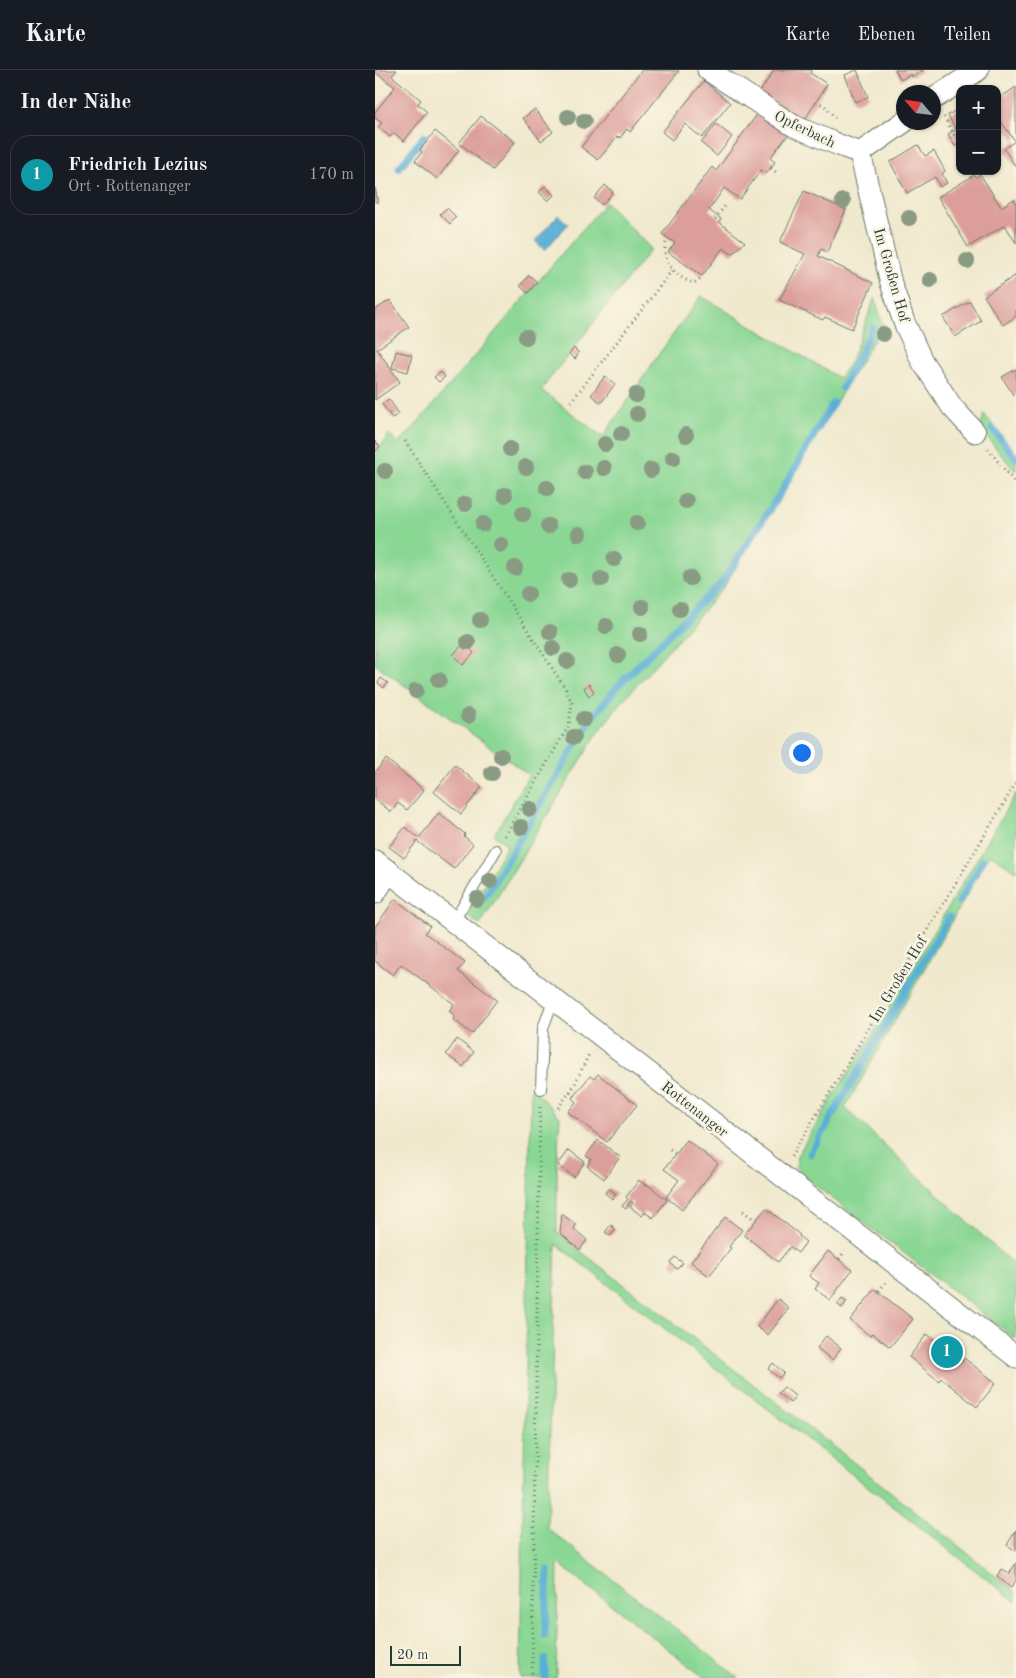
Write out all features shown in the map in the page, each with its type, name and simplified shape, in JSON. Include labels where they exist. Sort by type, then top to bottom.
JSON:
[{"type":"street","name":"Opferbach","points":[[708,70],[794,126],[839,146],[860,152]]},
{"type":"street","points":[[941,95],[978,70]]},
{"type":"street","points":[[860,152],[896,127]]},
{"type":"street","name":"Im Großen Hof","points":[[860,152],[891,283],[904,322],[927,368],[952,407],[975,432]]},
{"type":"street","points":[[375,893],[382,866]]},
{"type":"street","name":"Rottenanger","points":[[382,866],[1016,1357]]},
{"type":"lane","points":[[454,921],[496,850]]},
{"type":"lane","points":[[541,1089],[543,1028],[554,998]]},
{"type":"path","points":[[771,168],[776,172]]},
{"type":"path","points":[[715,219],[725,206]]},
{"type":"path","points":[[666,243],[665,254],[673,270],[694,283],[703,277]]},
{"type":"path","points":[[571,402],[673,270]]},
{"type":"path","points":[[975,432],[1016,484]]},
{"type":"path","points":[[405,441],[565,688],[572,703],[569,725],[496,850]]},
{"type":"path","name":"Im Großen Hof","points":[[781,1174],[1016,783]]},
{"type":"path","points":[[558,1108],[570,1092],[598,1033]]},
{"type":"path","points":[[532,1678],[541,1089]]},
{"type":"path","points":[[570,1092],[574,1096]]},
{"type":"path","points":[[671,1150],[676,1154]]},
{"type":"path","points":[[743,1211],[755,1220]]},
{"type":"green space","points":[[606,202],[651,249],[541,390],[603,437],[701,296],[839,378],[850,363],[875,298],[883,325],[724,587],[620,704],[597,734],[480,925],[467,916],[507,845],[494,835],[529,775],[375,664],[375,456],[389,434],[399,443],[414,427]]},
{"type":"green space","points":[[984,414],[1016,454],[1016,472],[980,429]]},
{"type":"green space","points":[[1016,793],[1016,871],[990,854],[845,1108],[1016,1267],[1016,1339],[803,1176],[796,1168],[797,1156],[863,1051]]},
{"type":"green space","points":[[531,1087],[560,1117],[557,1159],[557,1233],[828,1442],[1016,1592],[1016,1602],[556,1244],[547,1528],[739,1678],[705,1678],[558,1563],[556,1678],[520,1678]]},
{"type":"water","points":[[558,215],[568,224],[545,250],[535,241]]},
{"type":"building","points":[[375,70],[397,70],[392,76],[421,100],[418,104],[427,112],[404,141],[394,133],[390,137],[378,127],[382,123],[375,118],[375,112],[395,87],[375,72]]},
{"type":"building","points":[[642,70],[679,71],[630,132],[627,129],[620,138],[618,136],[598,160],[581,147]]},
{"type":"building","points":[[774,70],[812,70],[810,73],[827,84],[804,121],[759,93]]},
{"type":"building","points":[[857,70],[868,97],[855,102],[845,75]]},
{"type":"building","points":[[895,70],[924,70],[912,77],[911,74],[901,80]]},
{"type":"building","points":[[704,81],[730,103],[702,138],[685,124],[672,140],[662,132]]},
{"type":"building","points":[[1016,87],[1016,167],[1004,149],[1015,141],[1001,122],[1001,97]]},
{"type":"building","points":[[535,109],[553,132],[541,141],[523,118]]},
{"type":"building","points":[[956,110],[956,130],[948,115]]},
{"type":"building","points":[[758,113],[788,135],[770,158],[775,162],[766,174],[761,170],[740,199],[724,188],[709,210],[721,219],[719,222],[745,242],[732,254],[723,248],[702,276],[668,252],[675,243],[662,234],[712,167],[716,171]]},
{"type":"building","points":[[481,116],[515,142],[493,170],[459,143]]},
{"type":"building","points":[[716,124],[732,137],[717,156],[701,143]]},
{"type":"building","points":[[956,130],[956,145],[955,146],[948,134]]},
{"type":"building","points":[[435,131],[459,150],[437,179],[415,161],[422,152],[420,150]]},
{"type":"building","points":[[918,145],[925,156],[934,151],[945,171],[942,174],[947,183],[940,187],[935,177],[907,193],[890,162]]},
{"type":"building","points":[[974,175],[976,177],[981,175],[1001,207],[1014,199],[1016,203],[1016,243],[1005,225],[968,247],[938,197]]},
{"type":"building","points":[[605,185],[613,192],[602,205],[594,198]]},
{"type":"building","points":[[545,186],[554,195],[548,201],[539,192]]},
{"type":"building","points":[[375,188],[378,202],[375,202]]},
{"type":"building","points":[[804,191],[846,210],[827,252],[821,249],[818,256],[873,283],[852,329],[825,317],[823,320],[779,300],[805,254],[780,242]]},
{"type":"building","points":[[447,208],[456,217],[450,224],[440,214]]},
{"type":"building","points":[[529,275],[537,282],[528,293],[520,286]]},
{"type":"building","points":[[1016,275],[1016,316],[1003,325],[984,296]]},
{"type":"building","points":[[390,300],[409,327],[377,349],[400,382],[375,400],[375,310]]},
{"type":"building","points":[[970,301],[981,321],[955,337],[943,317]]},
{"type":"building","points":[[574,348],[579,353],[575,359],[569,354]]},
{"type":"building","points":[[396,351],[412,355],[408,372],[392,368]]},
{"type":"building","points":[[1016,369],[1016,394],[1014,396],[1002,377]]},
{"type":"building","points":[[441,372],[445,377],[439,382],[434,377]]},
{"type":"building","points":[[605,376],[615,384],[601,403],[591,395]]},
{"type":"building","points":[[389,399],[399,414],[392,418],[382,404]]},
{"type":"building","points":[[375,441],[380,446],[375,452]]},
{"type":"building","points":[[464,643],[474,653],[463,665],[453,655]]},
{"type":"building","points":[[381,678],[388,683],[384,688],[378,683]]},
{"type":"building","points":[[589,684],[594,692],[589,696],[584,688]]},
{"type":"building","points":[[386,759],[424,790],[407,810],[398,803],[391,812],[375,799],[375,772]]},
{"type":"building","points":[[455,765],[482,787],[461,814],[434,792]]},
{"type":"building","points":[[439,813],[465,834],[464,836],[473,844],[454,869],[417,841],[404,858],[389,847],[405,827],[419,838]]},
{"type":"building","points":[[395,899],[430,926],[425,933],[465,963],[458,971],[497,1000],[472,1034],[453,1019],[455,1016],[449,1011],[454,1004],[441,994],[401,964],[393,975],[375,961],[375,927]]},
{"type":"building","points":[[457,1039],[474,1052],[463,1067],[446,1054]]},
{"type":"building","points":[[598,1074],[637,1105],[607,1142],[568,1112],[576,1102],[572,1098],[590,1076],[594,1079]]},
{"type":"building","points":[[598,1140],[620,1157],[604,1179],[587,1166],[591,1159],[586,1156]]},
{"type":"building","points":[[687,1140],[718,1164],[682,1210],[666,1197],[679,1180],[664,1169]]},
{"type":"building","points":[[569,1150],[585,1162],[574,1177],[558,1165]]},
{"type":"building","points":[[639,1180],[667,1200],[653,1218],[645,1212],[642,1216],[630,1207],[633,1203],[631,1201],[626,1209],[622,1206],[628,1199],[626,1197]]},
{"type":"building","points":[[609,1188],[616,1194],[612,1199],[605,1193]]},
{"type":"building","points":[[766,1208],[806,1242],[798,1253],[790,1247],[778,1262],[744,1235]]},
{"type":"building","points":[[562,1214],[576,1225],[574,1229],[587,1240],[580,1250],[560,1233]]},
{"type":"building","points":[[725,1217],[742,1230],[729,1247],[731,1248],[709,1276],[691,1262]]},
{"type":"building","points":[[611,1225],[616,1230],[610,1236],[605,1232]]},
{"type":"building","points":[[828,1251],[852,1270],[830,1300],[815,1289],[819,1283],[809,1276]]},
{"type":"building","points":[[675,1257],[683,1263],[677,1269],[670,1263]]},
{"type":"building","points":[[875,1289],[913,1319],[890,1347],[872,1333],[870,1336],[850,1320]]},
{"type":"building","points":[[842,1298],[847,1301],[842,1308],[837,1304]]},
{"type":"building","points":[[778,1299],[789,1308],[768,1335],[757,1327]]},
{"type":"building","points":[[927,1334],[962,1362],[964,1358],[996,1383],[977,1407],[941,1378],[939,1381],[909,1357]]},
{"type":"building","points":[[826,1336],[841,1348],[832,1360],[817,1348]]},
{"type":"building","points":[[773,1363],[784,1373],[779,1378],[768,1369]]},
{"type":"building","points":[[784,1387],[795,1396],[790,1403],[778,1393]]},
{"type":"building","points":[[1016,1530],[1016,1551],[1007,1545]]},
{"type":"building","points":[[1016,1563],[1016,1580],[1011,1588],[997,1576],[1001,1569],[1009,1574]]},
{"type":"waterway","points":[[399,168],[424,136]]},
{"type":"waterway","points":[[842,388],[873,328]]},
{"type":"waterway","points":[[485,897],[591,719],[619,685],[723,581],[781,492],[833,403]]},
{"type":"waterway","points":[[992,428],[1016,458]]},
{"type":"waterway","points":[[959,902],[983,860]]},
{"type":"waterway","points":[[810,1154],[949,917]]},
{"type":"waterway","points":[[545,1636],[548,1570]]},
{"type":"waterway","points":[[545,1659],[545,1678]]},
{"type":"place","name":"Friedrich Lezius","points":[[947,1352]]}]
